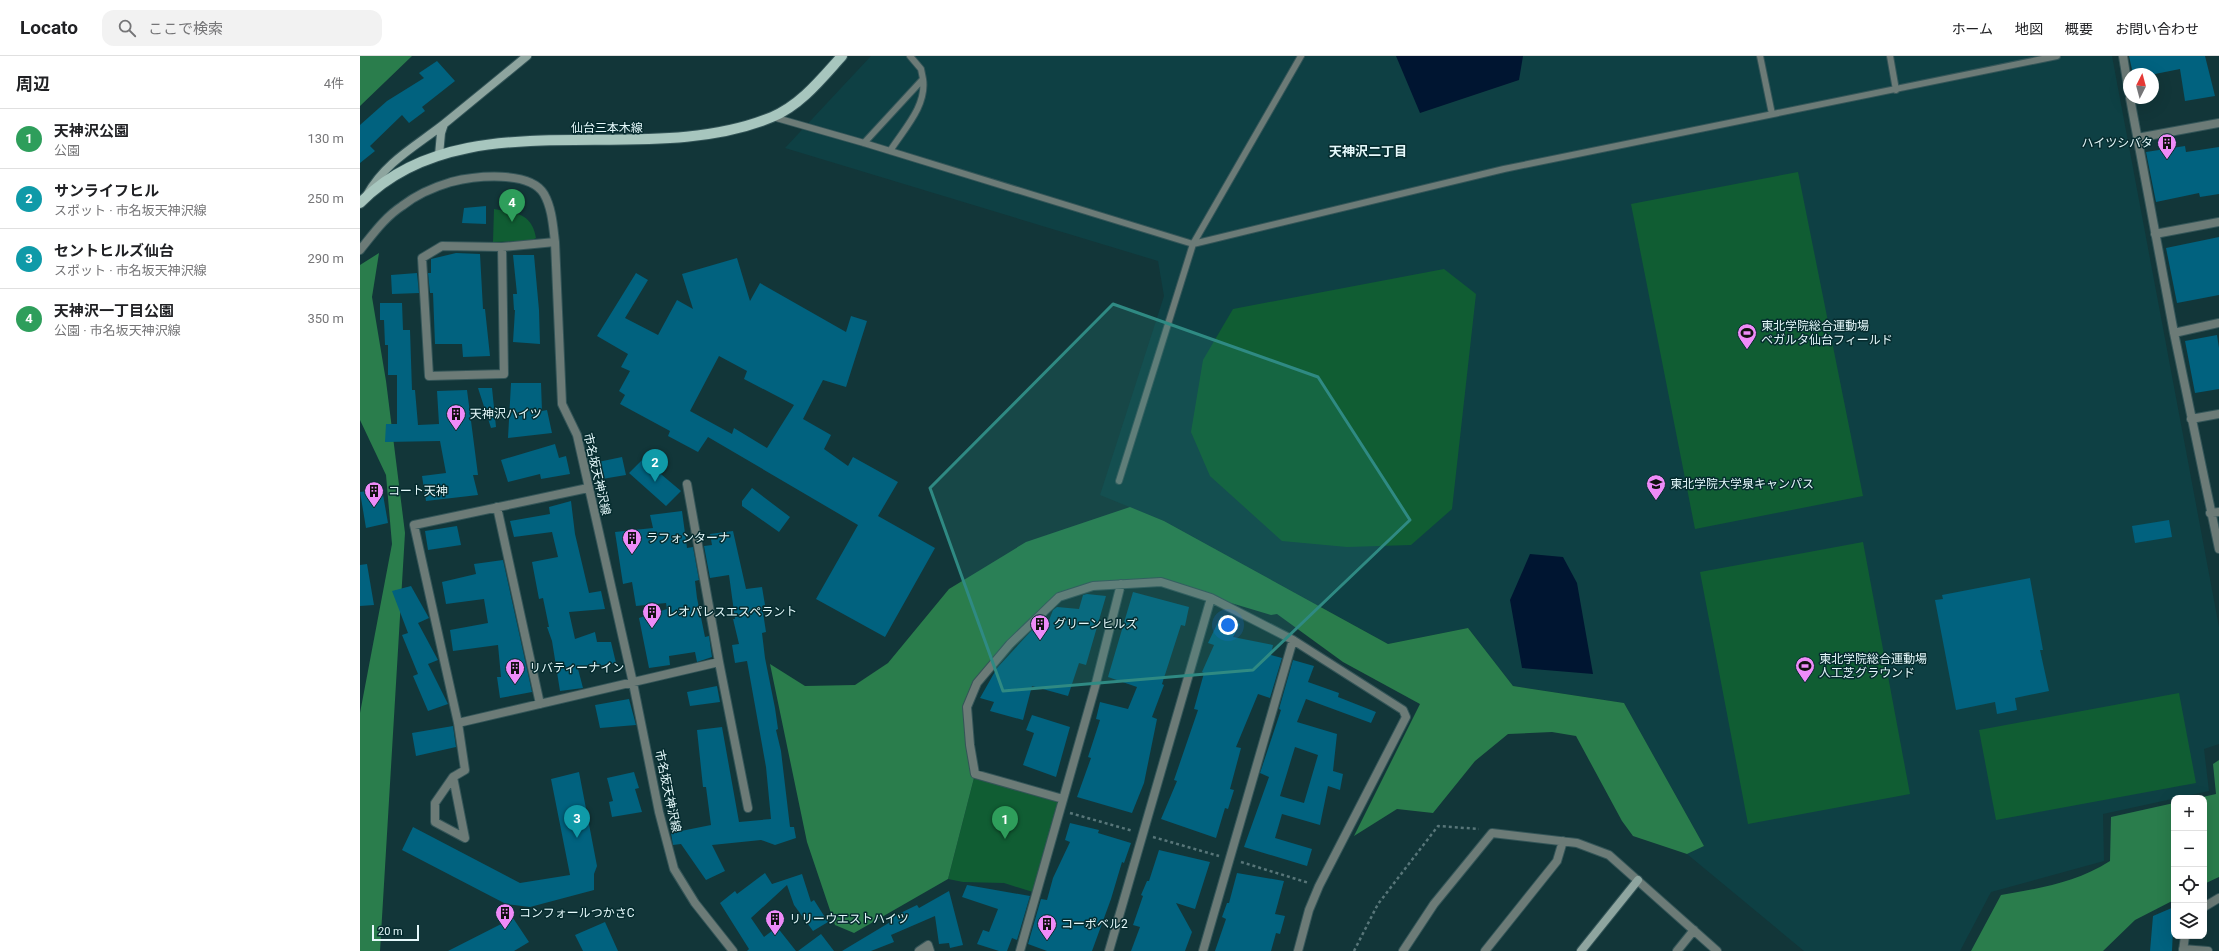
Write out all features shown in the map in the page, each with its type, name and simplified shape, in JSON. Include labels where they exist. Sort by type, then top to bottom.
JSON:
[{"type":"main road","name":"仙台三本木線","points":[[360,203],[367,195],[403,171],[439,155],[464,148],[497,144],[560,140],[648,141],[686,138],[729,132],[773,117],[800,99],[842,56]]},
{"type":"street","points":[[367,195],[376,179],[389,165],[444,124],[527,56]]},
{"type":"street","points":[[2123,56],[2125,68]]},
{"type":"street","points":[[2131,104],[2174,333],[2210,513],[2219,550]]},
{"type":"street","points":[[2137,138],[2219,123]]},
{"type":"street","points":[[439,155],[440,132],[444,124]]},
{"type":"street","name":"市名坂天神沢線","points":[[360,250],[384,220],[401,206],[422,194],[452,182],[487,177],[515,178],[532,183],[544,194],[552,216],[562,404],[577,435],[633,683],[658,812],[674,869],[695,903],[733,951]]},
{"type":"street","points":[[2155,234],[2219,222]]},
{"type":"street","points":[[502,247],[504,374],[429,376],[422,258],[442,246],[502,247],[554,242]]},
{"type":"street","points":[[2174,333],[2219,324]]},
{"type":"street","points":[[2191,419],[2219,414]]},
{"type":"street","points":[[687,484],[719,662],[748,808]]},
{"type":"street","points":[[453,777],[465,838],[435,822],[435,803],[453,777],[465,770],[458,723],[414,525],[588,488]]},
{"type":"street","points":[[497,507],[540,704]]},
{"type":"street","points":[[2210,513],[2219,512]]},
{"type":"street","points":[[1063,799],[975,774],[970,745],[967,707],[977,683],[1010,644],[1059,597],[1093,586],[1162,582],[1210,598],[1292,640],[1403,710],[1406,717],[1309,910],[1298,951]]},
{"type":"street","points":[[1020,951],[1096,687],[1121,584]]},
{"type":"street","points":[[1109,951],[1210,598]]},
{"type":"street","points":[[1203,951],[1292,640]]},
{"type":"street","points":[[458,723],[719,662]]},
{"type":"street","points":[[1403,951],[1434,904],[1492,833],[1577,843],[1609,855],[1717,951]]},
{"type":"street","points":[[1485,951],[1557,861],[1563,841]]},
{"type":"street","points":[[1581,951],[1638,880]]},
{"type":"street","points":[[2207,905],[2219,898]]},
{"type":"street","points":[[1677,951],[1694,930]]},
{"type":"street","points":[[2185,939],[2183,950],[2208,951]]},
{"type":"street","points":[[919,951],[928,945],[930,951]]},
{"type":"lane","points":[[890,151],[921,103],[925,90],[921,69],[910,56]]},
{"type":"lane","points":[[1119,480],[1193,244],[1301,56]]},
{"type":"lane","points":[[1760,56],[1772,114]]},
{"type":"lane","points":[[1890,56],[1896,90]]},
{"type":"lane","points":[[773,117],[864,143],[1193,244],[1504,169],[1896,90],[2056,56]]},
{"type":"lane","points":[[864,143],[923,79]]},
{"type":"path","points":[[1060,810],[1320,886]]},
{"type":"path","points":[[1354,951],[1378,904],[1438,826],[1484,830],[1492,833]]},
{"type":"highlighted area","points":[[1113,304],[1318,377],[1410,520],[1253,670],[1003,691],[930,488]]},
{"type":"shaded area","name":"東北学院大学泉キャンパス","points":[[871,56],[2112,56],[2219,627],[2219,744],[2204,749],[2209,791],[2191,795],[2171,795],[2171,799],[2103,814],[2104,861],[1991,892],[1960,951],[1804,951],[1687,854],[1704,846],[1624,703],[1513,686],[1468,628],[1388,644],[1164,521],[1100,495],[1164,296],[1158,261],[785,148]]},
{"type":"shaded area","points":[[1396,56],[1523,56],[1519,80],[1420,113]]},
{"type":"shaded area","points":[[1530,554],[1563,557],[1577,583],[1593,674],[1522,668],[1510,600]]},
{"type":"green space","points":[[360,56],[412,56],[360,106]]},
{"type":"green space","name":"東北学院総合運動場 ベガルタ仙台フィールド","points":[[1798,172],[1863,496],[1695,529],[1631,204]]},
{"type":"green space","points":[[494,209],[516,213],[527,219],[531,223],[536,238],[530,241],[493,242]]},
{"type":"green space","points":[[379,253],[372,297],[386,381],[405,533],[380,951],[360,951],[360,713],[392,544],[386,475],[360,420],[360,265]]},
{"type":"green space","points":[[1444,269],[1476,294],[1452,509],[1411,545],[1347,547],[1282,541],[1210,476],[1191,432],[1203,360],[1233,309]]},
{"type":"green space","points":[[1130,507],[1164,521],[1388,644],[1468,628],[1513,686],[1624,703],[1704,846],[1687,854],[1633,836],[1622,821],[1576,736],[1552,732],[1508,734],[1475,761],[1433,813],[1397,809],[1354,836],[1420,704],[1343,662],[1277,614],[1271,615],[1161,582],[1093,586],[1059,597],[977,683],[967,707],[975,774],[948,879],[854,933],[835,925],[807,842],[770,664],[805,686],[855,685],[888,663],[949,589],[1026,542]]},
{"type":"green space","name":"東北学院総合運動場 人工芝グラウンド","points":[[1863,542],[1910,794],[1748,824],[1700,572]]},
{"type":"green space","points":[[2179,693],[2196,783],[1996,820],[1979,730]]},
{"type":"green space","points":[[2219,760],[2219,877],[2207,883],[2207,796],[2216,794],[2213,764]]},
{"type":"green space","points":[[975,774],[1063,799],[1036,893],[1004,883],[963,882],[948,879]]},
{"type":"green space","points":[[2171,804],[2171,902],[2135,920],[2103,951],[1971,951],[2001,895],[2071,880],[2110,861],[2111,817]]},
{"type":"building","points":[[2129,56],[2205,56],[2215,96],[2185,101],[2180,69],[2159,73],[2159,68],[2132,68]]},
{"type":"building","points":[[437,61],[455,81],[422,107],[425,111],[409,123],[402,115],[370,146],[375,151],[360,163],[360,125],[387,101],[424,78],[419,73]]},
{"type":"building","points":[[2185,146],[2186,152],[2219,147],[2219,194],[2200,197],[2199,193],[2156,202],[2146,152]]},
{"type":"building","points":[[486,206],[486,224],[462,223],[464,208]]},
{"type":"building","points":[[2219,237],[2219,295],[2177,303],[2166,248]]},
{"type":"building","points":[[456,253],[480,254],[483,309],[485,309],[490,356],[463,357],[462,344],[435,344],[433,293],[430,293],[428,273],[431,273],[431,259]]},
{"type":"building","points":[[513,255],[534,255],[539,310],[540,344],[513,342],[515,310],[513,294],[517,294]]},
{"type":"building","points":[[737,258],[750,301],[760,283],[846,332],[851,316],[867,321],[846,387],[823,380],[803,419],[831,435],[824,449],[848,466],[853,457],[898,482],[878,516],[935,548],[885,637],[816,599],[858,525],[708,437],[698,452],[668,436],[670,431],[620,404],[625,395],[619,391],[630,371],[621,367],[628,354],[597,336],[636,273],[648,280],[625,318],[658,335],[677,300],[693,309],[682,274]],"holes":[[[719,356],[747,371],[744,379],[794,405],[767,448],[734,428],[732,434],[690,411]]]},
{"type":"building","points":[[417,273],[419,293],[392,294],[391,275]]},
{"type":"building","points":[[380,303],[402,303],[403,330],[410,330],[412,390],[415,390],[418,425],[439,424],[437,391],[467,390],[478,475],[473,475],[478,495],[426,501],[422,476],[446,473],[440,441],[385,442],[386,424],[397,424],[397,375],[388,375],[388,345],[385,345],[384,320],[380,320]]},
{"type":"building","points":[[2217,335],[2219,348],[2219,389],[2195,393],[2185,341]]},
{"type":"building","points":[[511,383],[541,383],[542,411],[547,410],[552,433],[508,438]]},
{"type":"building","points":[[478,388],[492,388],[496,427],[491,428]]},
{"type":"building","points":[[555,444],[559,458],[566,456],[570,474],[541,479],[540,474],[508,482],[501,460]]},
{"type":"building","points":[[622,457],[626,475],[602,479],[598,462]]},
{"type":"building","points":[[643,459],[681,491],[666,506],[629,473]]},
{"type":"building","points":[[752,488],[790,517],[779,532],[742,506],[742,501]]},
{"type":"building","name":"コート天神","points":[[382,489],[388,523],[366,528],[360,492]]},
{"type":"building","points":[[571,501],[575,534],[589,593],[601,591],[605,609],[569,612],[575,639],[595,632],[597,642],[611,642],[616,663],[578,669],[583,688],[560,691],[552,641],[547,627],[549,627],[543,598],[539,599],[532,562],[558,557],[552,532],[514,537],[510,521],[550,514],[549,507]]},
{"type":"building","points":[[682,511],[687,548],[693,547],[699,580],[695,581],[697,598],[705,637],[709,636],[712,657],[697,662],[695,652],[669,656],[670,665],[649,668],[639,618],[667,609],[666,603],[636,606],[632,582],[623,584],[615,532],[653,528],[650,515]]},
{"type":"building","points":[[2169,520],[2172,537],[2135,543],[2132,526]]},
{"type":"building","points":[[457,526],[461,545],[428,550],[425,531]]},
{"type":"building","points":[[733,531],[746,589],[762,587],[765,605],[762,606],[766,632],[762,633],[765,658],[775,708],[778,729],[776,730],[781,751],[790,827],[794,827],[796,838],[775,845],[761,840],[712,845],[725,871],[706,880],[681,844],[673,845],[671,833],[711,825],[706,787],[703,787],[697,730],[722,727],[739,822],[771,819],[766,767],[747,661],[735,663],[732,645],[739,644],[733,619],[735,619],[729,575],[710,578],[704,546],[712,545],[710,534]]},
{"type":"building","points":[[503,560],[532,692],[500,698],[497,677],[501,677],[498,645],[453,651],[450,630],[488,623],[484,599],[446,604],[442,582],[476,574],[474,564]]},
{"type":"building","points":[[367,564],[374,605],[360,606],[360,565]]},
{"type":"building","points":[[2030,578],[2043,650],[2040,650],[2049,691],[2015,698],[2017,710],[1997,714],[1995,702],[1956,710],[1935,600],[1943,599],[1942,595]]},
{"type":"building","points":[[411,586],[429,618],[418,623],[438,660],[428,664],[448,704],[428,711],[413,676],[418,674],[402,635],[408,633],[392,591]]},
{"type":"building","points":[[1133,592],[1189,607],[1185,626],[1181,625],[1162,684],[1164,685],[1152,717],[1157,719],[1144,783],[1132,813],[1077,797],[1091,758],[1088,757],[1100,720],[1096,719],[1100,702],[1128,709],[1137,687],[1108,677]]},
{"type":"building","points":[[1083,595],[1106,596],[1086,665],[1079,663],[1068,696],[1032,686],[1023,720],[990,711],[994,702],[980,698],[997,668],[1032,630],[1044,633],[1053,610],[1057,607],[1079,609]]},
{"type":"building","points":[[1221,616],[1240,624],[1233,637],[1273,645],[1271,655],[1282,658],[1270,698],[1258,694],[1236,747],[1241,748],[1230,789],[1234,790],[1228,809],[1225,808],[1216,838],[1161,819],[1177,781],[1174,780],[1198,710],[1194,709],[1204,673],[1202,672],[1214,645],[1208,643]]},
{"type":"building","points":[[1293,660],[1314,666],[1308,682],[1339,693],[1338,697],[1376,712],[1371,723],[1306,699],[1297,722],[1337,734],[1333,771],[1343,774],[1340,790],[1328,786],[1320,825],[1282,814],[1275,838],[1312,849],[1307,866],[1244,847],[1269,777],[1260,773],[1281,710],[1279,709]],"holes":[[[1295,747],[1318,755],[1304,803],[1280,796]]]},
{"type":"building","points":[[717,686],[720,702],[690,706],[687,692]]},
{"type":"building","points":[[629,699],[636,725],[600,728],[595,705]]},
{"type":"building","points":[[1032,715],[1070,727],[1056,777],[1023,765],[1034,733],[1026,730]]},
{"type":"building","points":[[453,726],[456,747],[416,756],[412,733]]},
{"type":"building","points":[[579,772],[597,866],[594,874],[594,890],[530,907],[506,904],[402,850],[413,827],[520,883],[570,875],[551,779]]},
{"type":"building","points":[[634,772],[639,788],[635,789],[642,812],[612,817],[609,802],[613,801],[607,778]]},
{"type":"building","points":[[1070,823],[1099,830],[1098,833],[1131,843],[1124,863],[1122,862],[1111,899],[1092,951],[1047,951],[1028,944],[1041,899],[1047,900],[1053,878],[1070,842],[1065,840]]},
{"type":"building","points":[[1159,850],[1210,862],[1195,909],[1176,903],[1192,932],[1185,951],[1131,951],[1140,927],[1133,925],[1143,896],[1141,895],[1147,881],[1149,881]]},
{"type":"building","points":[[765,873],[772,884],[802,874],[811,902],[814,900],[828,922],[813,931],[794,905],[787,885],[751,918],[764,937],[777,927],[796,951],[747,951],[749,949],[720,903],[735,891],[737,894]]},
{"type":"building","points":[[1237,873],[1284,881],[1275,914],[1285,916],[1280,934],[1276,933],[1271,951],[1215,951],[1226,919],[1222,917],[1227,903],[1229,903]]},
{"type":"building","points":[[967,885],[1030,896],[1017,940],[1012,938],[1007,951],[999,951],[977,944],[983,930],[989,932],[998,909],[962,897]]},
{"type":"building","points":[[949,891],[963,945],[950,948],[949,943],[939,944],[935,916],[891,935],[894,942],[871,951],[842,951],[892,921],[890,918],[917,905],[919,908]]},
{"type":"building","points":[[2171,908],[2172,951],[2150,951],[2153,916]]},
{"type":"building","name":"コンフォールつかさC","points":[[513,918],[529,942],[514,951],[448,951]]},
{"type":"building","points":[[605,922],[618,951],[583,951],[575,935]]},
{"type":"building","points":[[821,934],[834,951],[798,951]]},
{"type":"place","name":"ハイツシバタ","points":[[2167,160]]},
{"type":"place","name":"天神沢一丁目公園","points":[[512,222]]},
{"type":"place","name":"東北学院総合運動場 ベガルタ仙台フィールド","points":[[1747,350]]},
{"type":"place","name":"天神沢ハイツ","points":[[456,431]]},
{"type":"place","name":"サンライフヒル","points":[[655,482]]},
{"type":"place","name":"東北学院大学泉キャンパス","points":[[1656,501]]},
{"type":"place","name":"コート天神","points":[[374,508]]},
{"type":"place","name":"ラフォンターナ","points":[[632,555]]},
{"type":"place","name":"レオパレスエスペラント","points":[[652,629]]},
{"type":"place","name":"グリーンヒルズ","points":[[1040,641]]},
{"type":"place","name":"東北学院総合運動場 人工芝グラウンド","points":[[1805,683]]},
{"type":"place","name":"リバティーナイン","points":[[515,685]]},
{"type":"place","name":"セントヒルズ仙台","points":[[577,838]]},
{"type":"place","name":"天神沢公園","points":[[1005,839]]},
{"type":"place","name":"コンフォールつかさC","points":[[505,930]]},
{"type":"place","name":"リリーウエストハイツ","points":[[775,936]]},
{"type":"place","name":"コーポベル2","points":[[1047,941]]},
{"type":"district","name":"天神沢二丁目","points":[[1368,151]]}]
